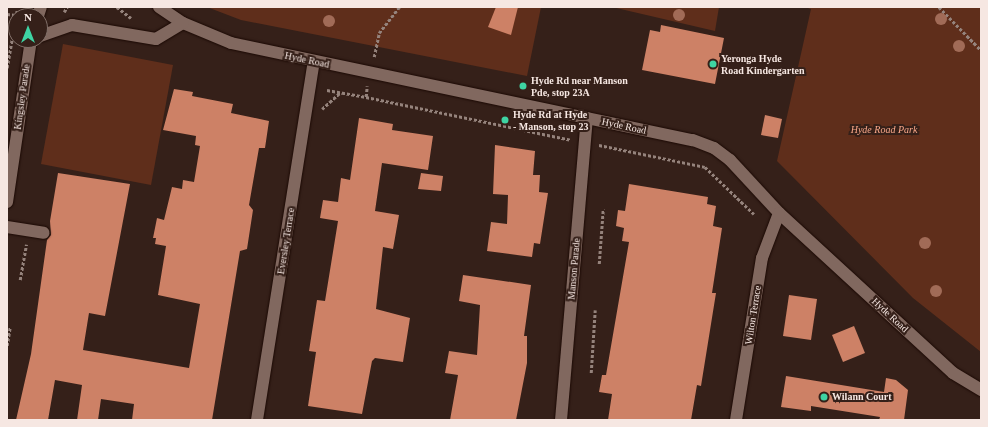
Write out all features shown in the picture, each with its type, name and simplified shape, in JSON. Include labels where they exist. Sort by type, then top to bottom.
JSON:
[{"type":"street","name":"Hyde Road","points":[[159,7],[183,23],[230,43],[314,62],[694,140],[714,148],[730,160],[779,212],[953,373],[981,390]]},
{"type":"street","points":[[48,33],[72,25],[156,39],[183,23]]},
{"type":"street","name":"Kingsley Parade","points":[[7,202],[30,48]]},
{"type":"street","name":"Eversley Terrace","points":[[257,420],[314,62]]},
{"type":"street","name":"Manson Parade","points":[[561,420],[587,118]]},
{"type":"street","name":"Wilton Terrace","points":[[736,420],[762,258],[779,212]]},
{"type":"street","points":[[7,227],[44,233]]},
{"type":"path","points":[[117,7],[131,19],[130,25]]},
{"type":"path","points":[[374,56],[379,33],[399,7]]},
{"type":"path","points":[[939,7],[981,50]]},
{"type":"path","points":[[7,68],[10,48]]},
{"type":"path","points":[[327,90],[568,139]]},
{"type":"path","points":[[366,90],[366,97]]},
{"type":"path","points":[[323,109],[341,92]]},
{"type":"path","points":[[603,146],[704,167],[754,214]]},
{"type":"path","points":[[599,264],[603,209]]},
{"type":"path","points":[[20,280],[29,230]]},
{"type":"path","points":[[591,373],[595,310]]},
{"type":"path","points":[[7,346],[10,328]]},
{"type":"green space","points":[[207,7],[541,7],[527,76],[241,20]]},
{"type":"green space","points":[[612,7],[719,7],[715,31]]},
{"type":"green space","name":"Hyde Road Park","points":[[805,7],[981,7],[981,352],[913,298],[777,161],[811,9]]},
{"type":"green space","points":[[63,44],[173,65],[151,185],[41,164]]},
{"type":"building","points":[[496,7],[518,7],[511,35],[488,27]]},
{"type":"building","points":[[661,25],[724,38],[715,84],[642,70],[650,30],[660,32]]},
{"type":"building","points":[[174,89],[193,92],[192,96],[233,104],[231,113],[269,121],[265,148],[259,148],[249,205],[253,210],[247,249],[240,251],[212,420],[132,420],[134,404],[101,399],[98,420],[77,420],[82,385],[55,380],[48,420],[16,420],[31,354],[47,240],[51,235],[50,221],[58,173],[130,184],[105,316],[89,313],[83,350],[189,368],[200,304],[158,295],[166,246],[155,244],[156,238],[153,238],[157,218],[164,220],[172,187],[182,189],[183,180],[194,182],[200,146],[195,145],[196,136],[163,130]]},
{"type":"building","points":[[765,115],[782,119],[778,138],[761,135]]},
{"type":"building","points":[[359,118],[393,124],[392,130],[433,136],[428,170],[382,163],[375,211],[399,215],[393,249],[383,247],[376,309],[410,318],[403,362],[375,358],[372,361],[362,414],[308,406],[316,352],[309,351],[317,300],[325,301],[338,221],[320,218],[323,200],[338,202],[341,178],[350,180]]},
{"type":"building","points":[[495,145],[535,151],[533,175],[540,175],[539,192],[548,193],[540,244],[534,243],[532,257],[487,251],[491,222],[507,224],[508,195],[493,194]]},
{"type":"building","points":[[421,173],[443,176],[441,191],[418,189]]},
{"type":"building","points":[[629,184],[708,197],[707,204],[716,206],[713,226],[722,228],[712,293],[716,293],[701,386],[697,385],[691,420],[608,420],[612,394],[599,392],[602,375],[606,375],[629,242],[622,241],[624,228],[616,226],[618,210],[625,211]]},
{"type":"building","points":[[463,275],[531,285],[524,336],[527,336],[527,363],[516,420],[450,420],[458,375],[445,373],[449,351],[477,355],[480,305],[459,301]]},
{"type":"building","points":[[789,295],[817,299],[811,340],[783,336]]},
{"type":"building","points":[[854,326],[865,353],[843,362],[832,335]]},
{"type":"building","name":"Wilann Court","points":[[786,376],[884,392],[886,378],[896,380],[908,390],[904,420],[879,420],[880,417],[811,406],[811,411],[781,407]]},
{"type":"place","name":"Yeronga Hyde Road Kindergarten","points":[[713,64]]},
{"type":"place","name":"Hyde Rd near Manson Pde, stop 23A","points":[[523,86]]},
{"type":"place","name":"Hyde Rd at Hyde - Manson, stop 23","points":[[505,120]]},
{"type":"place","name":"Wilann Court","points":[[824,397]]}]
